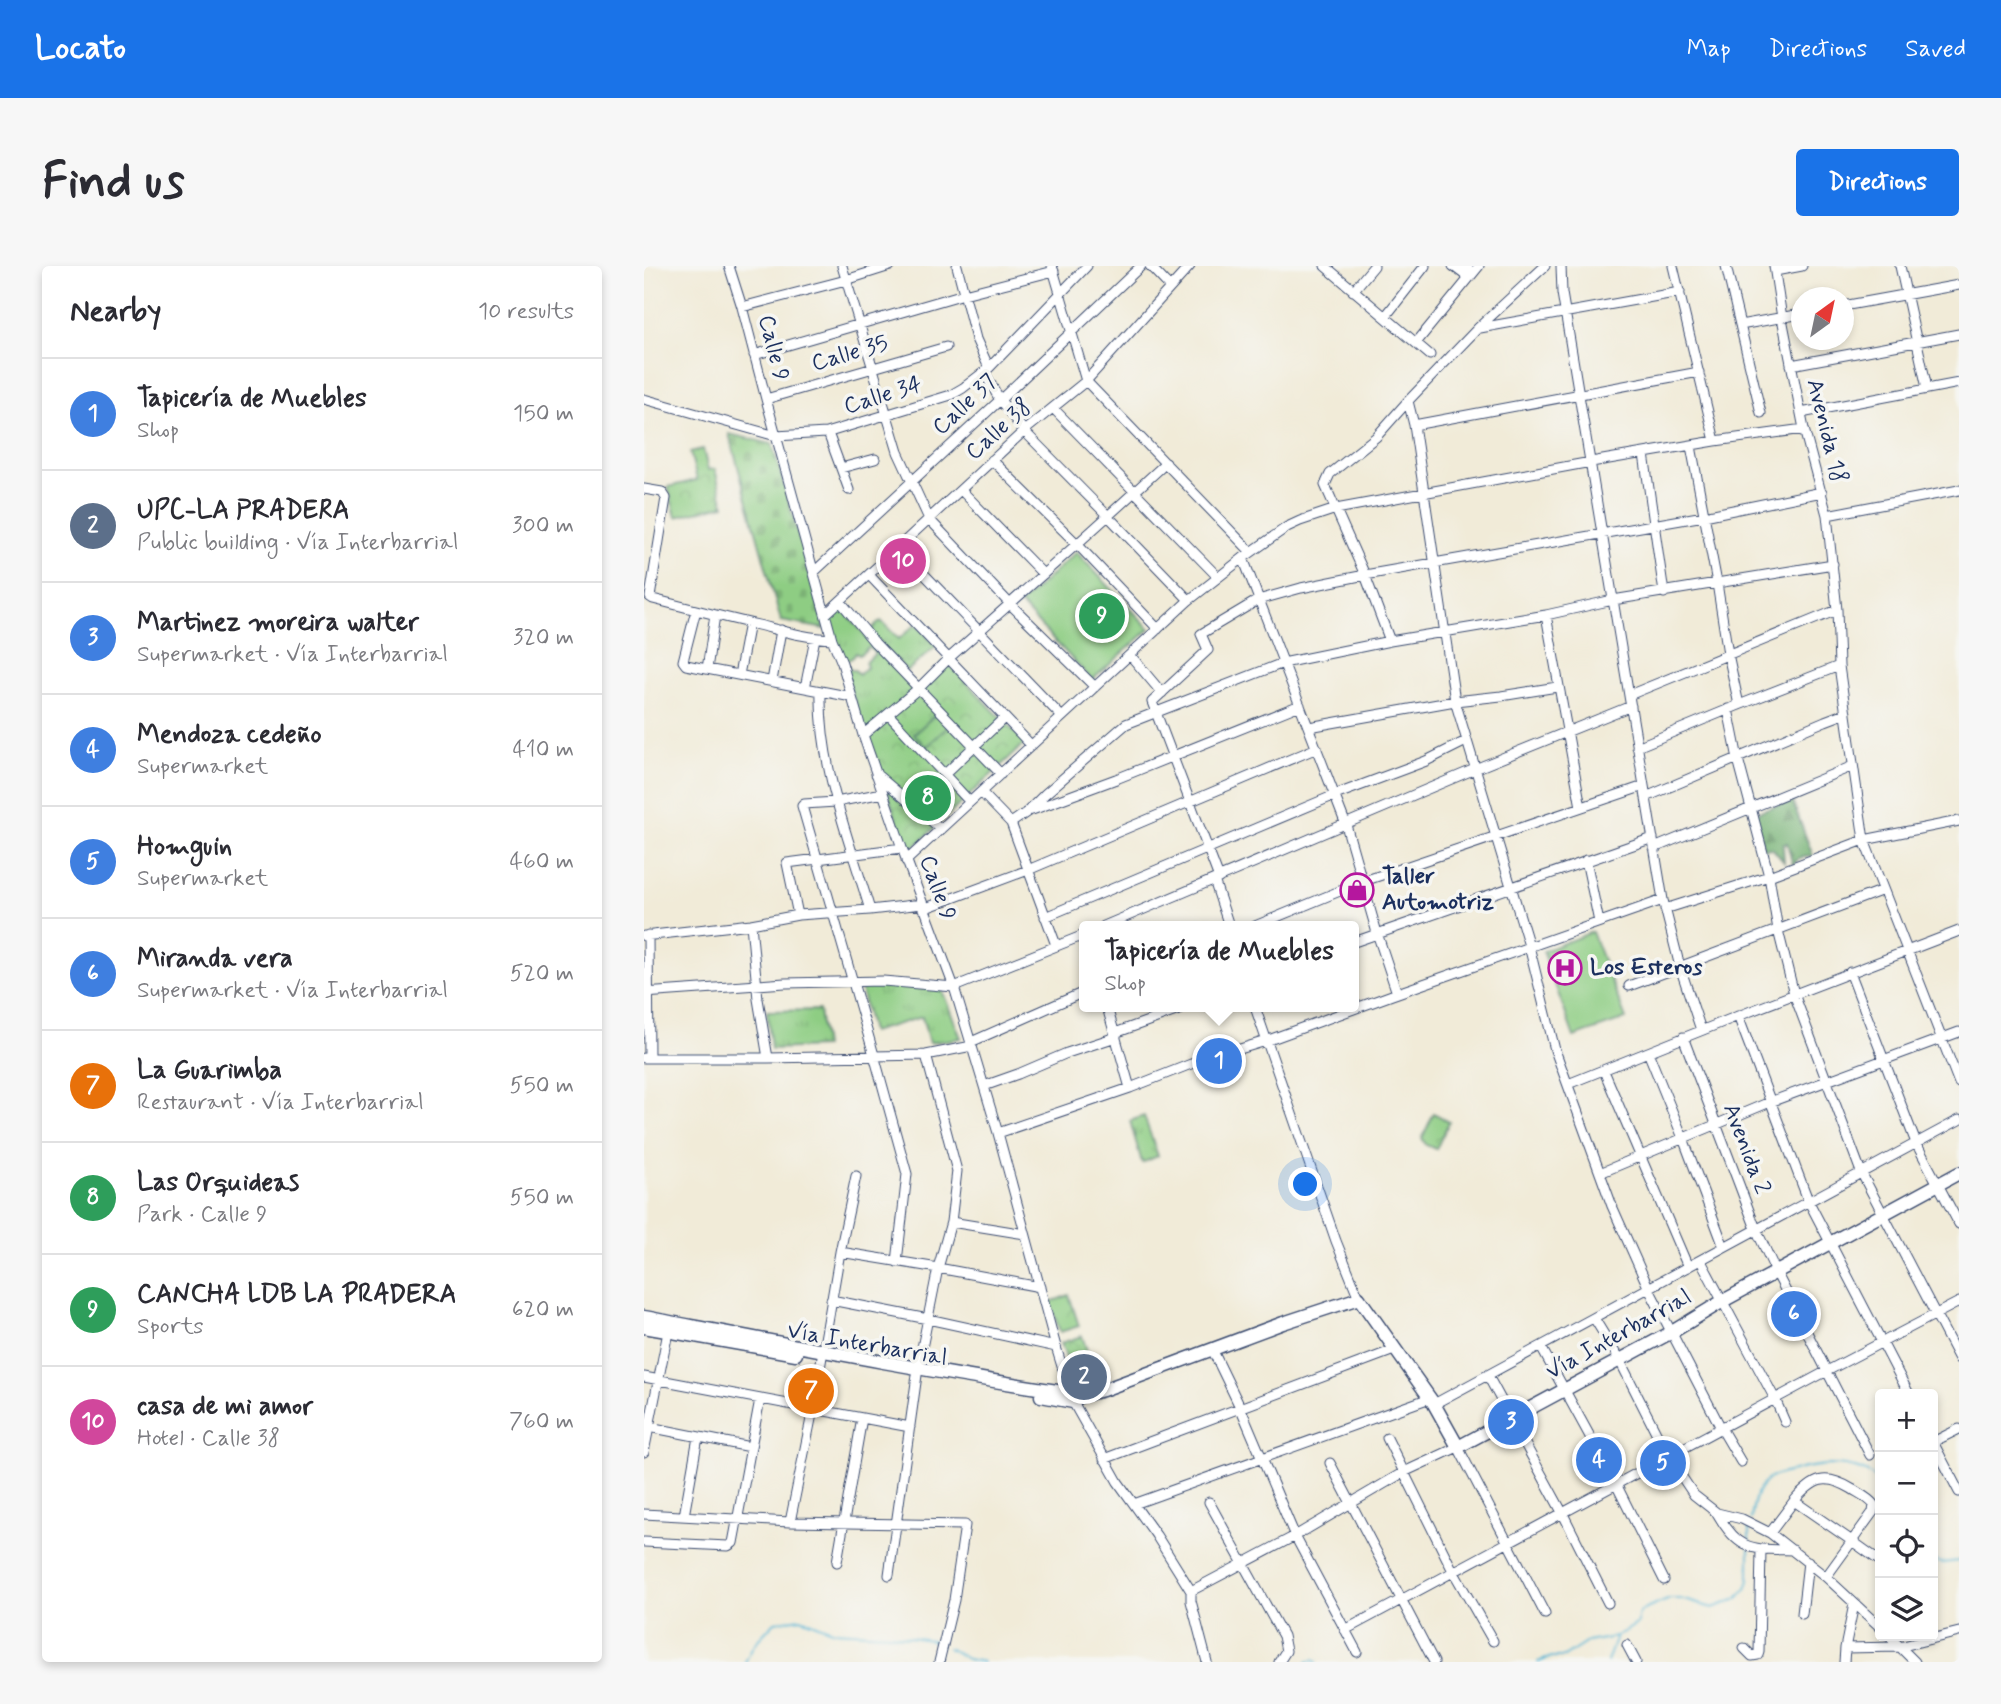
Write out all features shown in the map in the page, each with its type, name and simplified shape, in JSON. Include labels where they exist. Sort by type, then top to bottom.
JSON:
[{"type":"main road","name":"Vía Interbarrial","points":[[1458,1447],[1959,1173]]},
{"type":"main road","name":"Vía Interbarrial","points":[[644,1327],[669,1327],[1074,1397],[1103,1390],[1283,1323],[1360,1298]]},
{"type":"main road","points":[[1360,1298],[1432,1401],[1458,1447]]},
{"type":"main road","name":"Vía Interbarrial","points":[[644,1317],[669,1327]]},
{"type":"street","name":"Calle 9","points":[[729,266],[743,307],[832,639],[906,861],[972,1044],[1056,1347],[1074,1397],[1104,1459],[1191,1591]]},
{"type":"street","points":[[842,266],[898,452],[929,519],[1010,604],[1095,687]]},
{"type":"street","points":[[743,307],[890,266]]},
{"type":"street","points":[[957,266],[976,339],[1000,400],[1024,431],[1189,600]]},
{"type":"street","name":"Calle 34","points":[[644,399],[776,436],[828,433],[888,415],[951,395],[987,370],[1087,266]]},
{"type":"street","name":"Calle 37","points":[[814,572],[1140,266]]},
{"type":"street","points":[[1150,266],[1170,287]]},
{"type":"street","name":"Calle 38","points":[[826,614],[1024,431],[1086,380],[1190,266]]},
{"type":"street","points":[[1325,266],[1430,355]]},
{"type":"street","points":[[1353,291],[1374,266]]},
{"type":"street","points":[[1385,317],[1425,266]]},
{"type":"street","points":[[1453,266],[1474,272]]},
{"type":"street","points":[[1465,266],[1474,272]]},
{"type":"street","points":[[1390,641],[1365,575],[1325,485],[1327,479],[1376,437],[1478,328],[1545,266]]},
{"type":"street","points":[[1561,266],[1561,286],[1664,905],[1680,967],[1701,1030]]},
{"type":"street","points":[[1674,266],[1715,441]]},
{"type":"street","points":[[1726,266],[1761,413]]},
{"type":"street","points":[[1774,269],[1802,266]]},
{"type":"street","points":[[1900,266],[1927,388]]},
{"type":"street","points":[[754,355],[1053,268],[1086,380],[1166,463],[1247,555],[1258,600],[1346,825],[1397,993]]},
{"type":"street","name":"Avenida 18","points":[[1774,269],[1804,429],[1827,515],[1837,610],[1839,666],[1864,840],[1959,1083]]},
{"type":"street","points":[[1416,343],[1474,272]]},
{"type":"street","points":[[1854,304],[1959,285]]},
{"type":"street","points":[[1478,328],[1680,292]]},
{"type":"street","points":[[1741,325],[1791,316]]},
{"type":"street","points":[[1791,365],[1959,334]]},
{"type":"street","name":"Calle 35","points":[[766,399],[946,347]]},
{"type":"street","points":[[1413,425],[1699,372]]},
{"type":"street","points":[[1801,413],[1959,384]]},
{"type":"street","points":[[1408,401],[1455,701],[1529,946],[1542,1002],[1612,1206],[1649,1289],[1741,1462]]},
{"type":"street","points":[[1053,408],[1218,577]]},
{"type":"street","points":[[906,861],[1189,600],[1287,527],[1336,509],[1591,462],[1804,429]]},
{"type":"street","points":[[828,433],[849,490]]},
{"type":"street","points":[[1691,446],[1739,705]]},
{"type":"street","points":[[1644,454],[1664,593]]},
{"type":"street","points":[[841,468],[875,459]]},
{"type":"street","points":[[992,460],[1158,629]]},
{"type":"street","points":[[863,735],[919,688],[1166,463]]},
{"type":"street","points":[[644,489],[662,492],[666,498],[650,597],[781,631],[832,639]]},
{"type":"street","points":[[961,490],[1043,574]]},
{"type":"street","points":[[1827,515],[1959,490]]},
{"type":"street","points":[[1228,921],[1209,849],[1153,702],[1208,650],[1201,634],[1258,600],[1301,588],[1602,532],[1704,516],[1822,492]]},
{"type":"street","points":[[899,548],[1062,717]]},
{"type":"street","points":[[1011,823],[1027,812],[1126,724],[1283,663],[1390,641],[1546,615],[1613,600],[1833,564]]},
{"type":"street","points":[[870,576],[1031,745]]},
{"type":"street","points":[[840,601],[875,643],[1001,774]]},
{"type":"street","points":[[696,610],[683,661],[686,665],[852,697]]},
{"type":"street","points":[[1629,695],[1837,610]]},
{"type":"street","points":[[706,669],[715,615]]},
{"type":"street","points":[[1546,615],[1581,807]]},
{"type":"street","points":[[739,675],[749,623]]},
{"type":"street","points":[[772,681],[781,631]]},
{"type":"street","points":[[805,688],[815,638]]},
{"type":"street","points":[[1130,655],[1162,693]]},
{"type":"street","points":[[1637,747],[1839,666]]},
{"type":"street","points":[[1309,727],[1455,701],[1557,687]]},
{"type":"street","points":[[821,691],[820,717],[836,802],[870,910]]},
{"type":"street","points":[[1027,812],[1300,705]]},
{"type":"street","points":[[1116,921],[1630,706]]},
{"type":"street","points":[[1728,709],[1738,759],[1769,876],[1778,930],[1794,994],[1861,1172],[1959,1359]]},
{"type":"street","points":[[1646,797],[1846,713]]},
{"type":"street","points":[[888,715],[970,803]]},
{"type":"street","points":[[945,774],[1004,718]]},
{"type":"street","points":[[1045,917],[1335,795],[1426,761],[1466,741]]},
{"type":"street","points":[[1079,994],[972,1044],[926,1055],[647,1058],[646,935],[751,925],[799,915],[922,907],[1028,870],[1317,748]]},
{"type":"street","points":[[1359,940],[1586,860],[1653,843],[1751,808],[1853,766]]},
{"type":"street","points":[[876,774],[941,829]]},
{"type":"street","points":[[1267,921],[1364,881],[1644,786]]},
{"type":"street","points":[[883,793],[802,806],[906,1174],[897,1262]]},
{"type":"street","points":[[982,793],[1011,823],[1056,945]]},
{"type":"street","points":[[1359,1007],[1599,922],[1769,876],[1864,840],[1959,821]]},
{"type":"street","points":[[799,915],[787,863],[902,848]]},
{"type":"street","points":[[1586,860],[1599,922]]},
{"type":"street","points":[[1629,986],[1883,890]]},
{"type":"street","points":[[751,925],[768,1058]]},
{"type":"street","points":[[1568,1084],[1959,931]]},
{"type":"street","points":[[647,993],[853,981],[954,988],[1079,937]]},
{"type":"street","points":[[1850,972],[1916,1143],[1959,1224]]},
{"type":"street","points":[[1108,1012],[1130,1088]]},
{"type":"street","points":[[984,1086],[1174,1012]]},
{"type":"street","points":[[1257,1012],[1336,1241],[1360,1298]]},
{"type":"street","points":[[998,1133],[1345,1012]]},
{"type":"street","points":[[1738,1016],[1808,1200],[1906,1389]]},
{"type":"street","points":[[1600,1173],[1770,1102],[1959,1032]]},
{"type":"street","name":"Avenida 2","points":[[1684,1037],[1756,1230],[1870,1455]]},
{"type":"street","points":[[1648,1052],[1724,1247]]},
{"type":"street","points":[[889,1575],[918,1372],[938,1268],[951,1222],[957,1171],[926,1055]]},
{"type":"street","points":[[1604,1071],[1688,1267]]},
{"type":"street","points":[[1134,1504],[1432,1401],[1488,1376],[1959,1120]]},
{"type":"street","points":[[790,1522],[813,1409],[839,1252],[856,1176]]},
{"type":"street","points":[[951,1222],[1024,1234]]},
{"type":"street","points":[[839,1252],[1040,1287]]},
{"type":"street","points":[[1701,1261],[1785,1422]]},
{"type":"street","points":[[831,1300],[1056,1347]]},
{"type":"street","points":[[1345,1630],[1959,1302]]},
{"type":"street","points":[[1594,1318],[1619,1360],[1668,1456],[1694,1495],[1717,1513],[1732,1536],[1742,1544],[1757,1549],[1793,1550]]},
{"type":"street","points":[[644,1452],[669,1327]]},
{"type":"street","points":[[1541,1347],[1616,1484],[1664,1580]]},
{"type":"street","points":[[1212,1349],[1241,1409],[1295,1536],[1357,1653]]},
{"type":"street","points":[[1104,1459],[1394,1350]]},
{"type":"street","points":[[1488,1376],[1608,1603]]},
{"type":"street","points":[[644,1377],[910,1427]]},
{"type":"street","points":[[644,1542],[728,1546],[735,1539],[736,1519],[760,1399]]},
{"type":"street","points":[[837,1562],[862,1418]]},
{"type":"street","points":[[647,1427],[751,1447]]},
{"type":"street","points":[[1938,1440],[1959,1429]]},
{"type":"street","points":[[684,1516],[698,1437]]},
{"type":"street","points":[[1387,1438],[1453,1571],[1493,1640]]},
{"type":"street","points":[[1207,1662],[1191,1601],[1191,1591],[1295,1536],[1404,1472],[1458,1447],[1545,1614]]},
{"type":"street","points":[[1938,1452],[1959,1492]]},
{"type":"street","points":[[1330,1463],[1434,1662]]},
{"type":"street","points":[[1770,1533],[1805,1488],[1818,1480],[1826,1478],[1871,1500],[1873,1512],[1826,1577]]},
{"type":"street","points":[[1794,1501],[1875,1558]]},
{"type":"street","points":[[1209,1502],[1283,1636],[1286,1651],[1279,1662]]},
{"type":"street","points":[[1717,1513],[1742,1519],[1770,1533],[1826,1577],[1875,1623]]},
{"type":"street","points":[[644,1514],[790,1522],[965,1525],[954,1600],[939,1662]]},
{"type":"street","points":[[1744,1648],[1752,1656],[1758,1655],[1757,1549]]},
{"type":"street","points":[[1802,1614],[1808,1562]]},
{"type":"street","points":[[1844,1662],[1854,1604]]},
{"type":"street","points":[[1845,1648],[1899,1647],[1959,1632]]},
{"type":"street","points":[[1894,1641],[1915,1662]]},
{"type":"street","points":[[1628,1644],[1636,1662]]},
{"type":"green space","points":[[729,434],[772,444],[825,629],[781,621]]},
{"type":"green space","points":[[703,449],[708,470],[715,469],[724,505],[676,517],[668,487],[697,480],[690,452]]},
{"type":"green space","points":[[1076,552],[1150,629],[1092,680],[1020,604]]},
{"type":"green space","points":[[838,604],[914,691],[865,733],[827,616]],"holes":[[[870,647],[875,654],[865,662],[867,667],[859,675],[855,670],[850,670],[846,661]]]},
{"type":"green space","points":[[881,621],[899,639],[916,624],[936,646],[907,671],[868,632]]},
{"type":"green space","points":[[948,663],[1025,743],[908,853],[868,735]]},
{"type":"green space","points":[[937,713],[949,726],[926,747],[914,734]]},
{"type":"green space","points":[[1792,800],[1813,856],[1799,858],[1793,866],[1787,843],[1783,845],[1784,862],[1773,849],[1767,848],[1764,852],[1754,813]]},
{"type":"green space","points":[[1592,932],[1626,1019],[1574,1037],[1543,951]]},
{"type":"green space","points":[[860,985],[942,990],[961,1038],[929,1043],[922,1017],[871,1032]]},
{"type":"green space","points":[[819,1010],[824,1047],[771,1049],[767,1011]]},
{"type":"green space","points":[[1434,1113],[1449,1122],[1436,1149],[1426,1145],[1422,1138]]},
{"type":"green space","points":[[1144,1116],[1158,1156],[1142,1163],[1130,1121]]},
{"type":"green space","points":[[1069,1295],[1079,1326],[1060,1332],[1050,1302]]},
{"type":"green space","points":[[1082,1336],[1091,1362],[1070,1369],[1061,1343]]},
{"type":"waterway","points":[[1751,1519],[1758,1491],[1767,1480],[1777,1475],[1816,1466],[1839,1465],[1860,1470],[1875,1478]]},
{"type":"waterway","points":[[1749,1528],[1749,1543]]},
{"type":"waterway","points":[[1538,1662],[1552,1657],[1564,1657],[1587,1642],[1616,1637],[1638,1623],[1641,1611],[1670,1599],[1713,1608],[1737,1599],[1746,1589],[1749,1580],[1749,1549]]},
{"type":"waterway","points":[[1938,1562],[1959,1561]]},
{"type":"waterway","points":[[745,1662],[755,1643],[775,1622],[801,1618],[834,1631],[888,1634],[931,1640],[940,1644]]},
{"type":"waterway","points":[[1607,1662],[1616,1637]]},
{"type":"waterway","points":[[948,1648],[967,1659],[983,1662]]},
{"type":"waterway","points":[[1307,1662],[1317,1662]]},
{"type":"place","name":"casa de mi amor","points":[[903,561]]},
{"type":"place","name":"CANCHA LDB LA PRADERA","points":[[1102,616]]},
{"type":"place","name":"Las Orquideas","points":[[928,798]]},
{"type":"place","name":"Taller Automotriz","points":[[1357,890]]},
{"type":"place","name":"Los Esteros","points":[[1565,968]]},
{"type":"place","name":"Tapicería de Muebles","points":[[1219,1061]]},
{"type":"place","name":"Miranda vera","points":[[1794,1314]]},
{"type":"place","name":"UPC-LA PRADERA","points":[[1084,1377]]},
{"type":"place","name":"La Guarimba","points":[[811,1391]]},
{"type":"place","name":"Martinez moreira walter","points":[[1511,1422]]},
{"type":"place","name":"Mendoza cedeño","points":[[1599,1460]]},
{"type":"place","name":"Homguin","points":[[1663,1463]]}]
